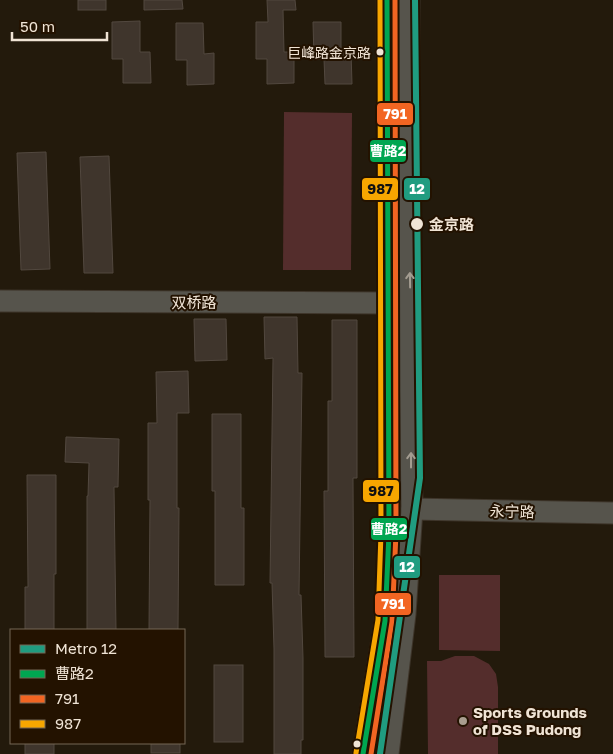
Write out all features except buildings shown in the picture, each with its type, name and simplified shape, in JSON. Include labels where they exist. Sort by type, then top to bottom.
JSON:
[{"type":"main road","points":[[363,754],[385,621],[389,508],[387,0]]},
{"type":"main road","points":[[388,754],[405,614],[412,509],[408,194],[409,0]]},
{"type":"main road","name":"双桥路","points":[[0,301],[388,303]]},
{"type":"main road","name":"永宁路","points":[[412,509],[613,513]]},
{"type":"shaded area","points":[[284,112],[352,113],[351,270],[283,270]]},
{"type":"shaded area","points":[[439,575],[500,575],[500,651],[439,650]]},
{"type":"shaded area","name":"Sports Grounds of DSS Pudong","points":[[455,656],[474,656],[489,664],[496,674],[498,687],[498,754],[428,754],[427,661],[441,661]]},
{"type":"metro line","name":"12","points":[[380,754],[420,478],[415,0]]},
{"type":"transit line","name":"987","points":[[356,753],[378,620],[381,533],[380,0]]},
{"type":"transit line","name":"曹路2","points":[[363,754],[385,621],[389,533],[387,0]]},
{"type":"transit line","name":"791","points":[[371,754],[392,622],[396,533],[395,0]]},
{"type":"place","name":"巨峰路金京路","points":[[380,52]]},
{"type":"place","name":"金京路","points":[[417,224]]},
{"type":"place","name":"Sports Grounds of DSS Pudong","points":[[463,721]]}]
